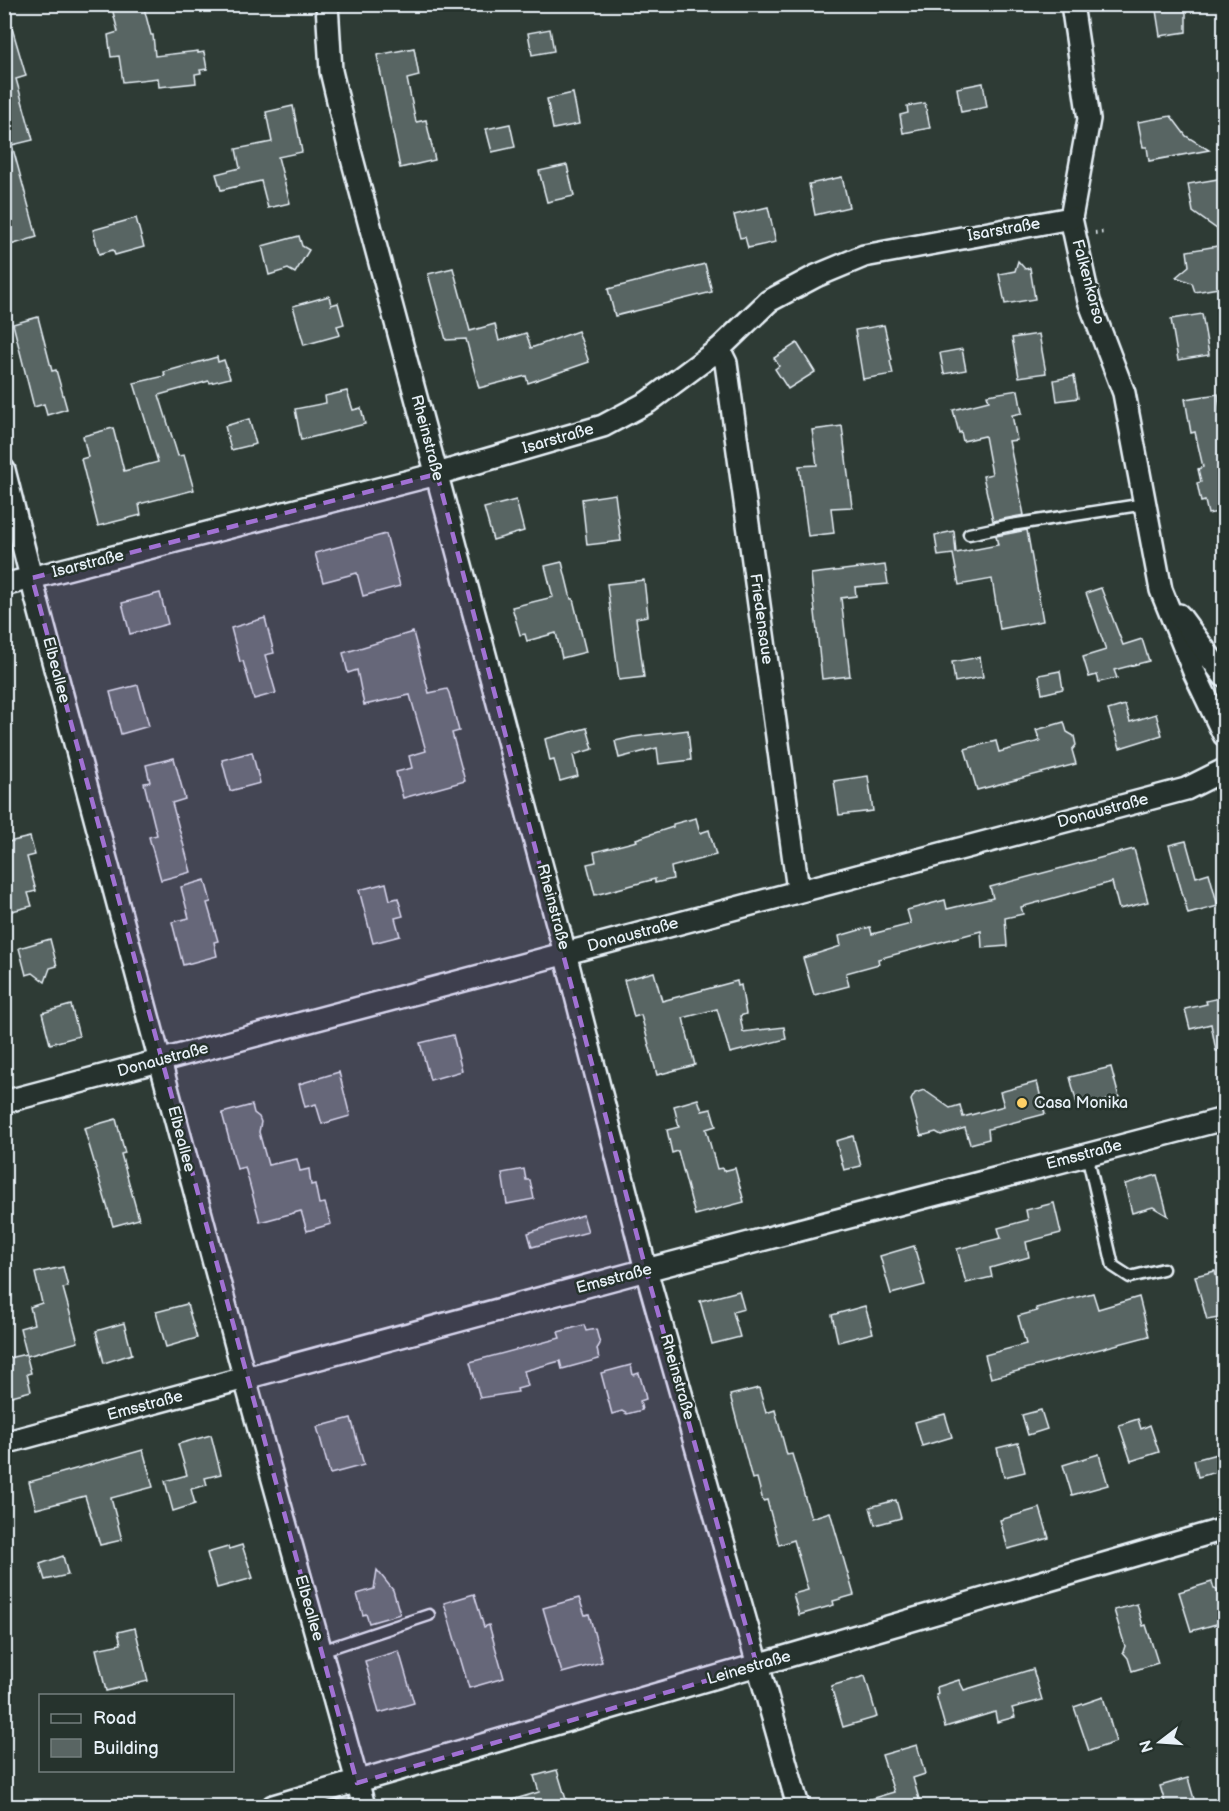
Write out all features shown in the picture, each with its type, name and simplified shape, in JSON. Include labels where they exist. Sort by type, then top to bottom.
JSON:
[{"type":"street","name":"Rheinstraße","points":[[327,4],[331,71],[347,139],[565,953],[646,1270],[798,1806]]},
{"type":"street","name":"Falkenkorso","points":[[1072,4],[1089,119],[1071,218],[1089,301],[1124,393],[1161,590],[1195,674],[1224,735]]},
{"type":"street","name":"Isarstraße","points":[[4,585],[437,474],[603,426],[648,402],[719,349],[769,301],[816,276],[864,256],[1071,218]]},
{"type":"street","name":"Friedensaue","points":[[719,349],[726,363],[798,891]]},
{"type":"street","name":"Elbeallee","points":[[4,470],[245,1379],[364,1806]]},
{"type":"street","name":"Falkenkorso","points":[[1161,590],[1224,676]]},
{"type":"street","name":"Donaustraße","points":[[4,1102],[1186,789],[1224,770]]},
{"type":"street","name":"Emsstraße","points":[[4,1443],[646,1270],[1224,1119]]},
{"type":"street","name":"Leinestraße","points":[[273,1806],[1224,1529]]},
{"type":"lane","points":[[969,534],[1011,525],[1145,504]]},
{"type":"lane","points":[[1087,1154],[1113,1266],[1130,1277],[1163,1269]]},
{"type":"lane","points":[[321,1651],[429,1615]]},
{"type":"highlighted area","points":[[437,474],[646,1270],[757,1666],[357,1783],[32,578]]},
{"type":"building","points":[[111,4],[143,4],[151,35],[153,35],[155,56],[204,52],[207,69],[195,74],[196,83],[159,87],[158,78],[123,82],[119,56],[111,57],[108,35],[118,32]]},
{"type":"building","points":[[1155,4],[1186,4],[1186,32],[1160,36]]},
{"type":"building","points":[[4,21],[10,21],[26,76],[16,79],[33,140],[12,145],[37,237],[4,247]]},
{"type":"building","points":[[550,29],[554,51],[532,55],[528,33]]},
{"type":"building","points":[[414,48],[419,76],[407,79],[416,122],[426,120],[435,160],[400,168],[377,55]]},
{"type":"building","points":[[983,83],[987,107],[961,112],[957,88]]},
{"type":"building","points":[[573,93],[579,124],[553,129],[547,99]]},
{"type":"building","points":[[925,103],[930,128],[903,133],[900,115],[908,113],[907,106]]},
{"type":"building","points":[[293,106],[302,152],[278,157],[290,203],[268,208],[261,181],[221,190],[216,174],[240,168],[236,149],[272,142],[266,112]]},
{"type":"building","points":[[1171,116],[1186,136],[1209,150],[1149,161],[1147,147],[1143,147],[1138,122]]},
{"type":"building","points":[[510,124],[515,147],[492,152],[486,129]]},
{"type":"building","points":[[567,165],[574,196],[547,202],[539,171]]},
{"type":"building","points":[[842,177],[849,207],[815,215],[809,184]]},
{"type":"building","points":[[1224,178],[1224,234],[1193,212],[1188,184]]},
{"type":"building","points":[[768,207],[776,242],[748,248],[745,237],[740,238],[734,215]]},
{"type":"building","points":[[136,218],[144,247],[115,255],[113,250],[99,254],[93,230]]},
{"type":"building","points":[[299,236],[302,246],[309,250],[295,273],[288,269],[269,275],[262,246]]},
{"type":"building","points":[[1224,245],[1224,287],[1195,292],[1192,283],[1176,277],[1189,266],[1187,251]]},
{"type":"building","points":[[1018,261],[1025,269],[1030,268],[1035,299],[1005,304],[999,274],[1015,271]]},
{"type":"building","points":[[705,264],[712,292],[615,316],[608,289]]},
{"type":"building","points":[[453,268],[470,331],[495,324],[499,341],[526,333],[531,348],[578,331],[589,362],[528,383],[526,376],[479,388],[466,339],[446,340],[428,274]]},
{"type":"building","points":[[329,296],[331,305],[338,303],[344,324],[337,326],[340,335],[304,345],[293,306]]},
{"type":"building","points":[[1202,314],[1209,355],[1178,360],[1171,319]]},
{"type":"building","points":[[38,317],[52,371],[56,370],[67,409],[47,415],[44,404],[34,407],[13,324]]},
{"type":"building","points":[[884,325],[893,374],[863,379],[855,330]]},
{"type":"building","points":[[1039,334],[1046,373],[1019,377],[1012,338]]},
{"type":"building","points":[[797,343],[815,372],[788,389],[775,369],[779,366],[774,358]]},
{"type":"building","points":[[962,349],[966,370],[944,374],[940,353]]},
{"type":"building","points":[[217,357],[218,362],[224,360],[230,378],[210,383],[209,381],[159,395],[178,456],[184,455],[194,490],[139,504],[141,515],[98,526],[81,459],[88,457],[83,436],[113,428],[124,471],[158,462],[134,383],[165,376],[164,372]]},
{"type":"building","points":[[1074,376],[1078,398],[1057,401],[1054,380]]},
{"type":"building","points":[[1018,390],[1022,413],[1012,415],[1017,440],[1009,441],[1024,515],[993,521],[983,476],[992,474],[985,436],[963,441],[953,410],[989,401],[987,395]]},
{"type":"building","points":[[347,391],[353,410],[361,408],[365,424],[301,440],[295,409],[326,403],[325,396]]},
{"type":"building","points":[[1218,394],[1224,436],[1224,511],[1208,514],[1205,501],[1201,502],[1197,483],[1201,482],[1198,469],[1203,467],[1195,432],[1191,433],[1185,399]]},
{"type":"building","points":[[249,419],[256,444],[231,450],[225,426]]},
{"type":"building","points":[[842,426],[852,507],[831,508],[834,533],[808,536],[799,466],[817,465],[812,430]]},
{"type":"building","points":[[615,494],[621,541],[587,545],[582,499]]},
{"type":"building","points":[[516,500],[524,531],[493,540],[484,508]]},
{"type":"building","points":[[1027,530],[1043,621],[1000,629],[992,579],[959,585],[953,554],[938,556],[935,535],[954,531],[956,553],[998,545],[996,536]]},
{"type":"building","points":[[386,534],[400,586],[363,596],[357,573],[323,582],[315,553]]},
{"type":"building","points":[[562,562],[586,652],[562,658],[556,633],[527,641],[525,634],[520,635],[512,607],[553,597],[545,566]]},
{"type":"building","points":[[885,565],[888,584],[855,587],[856,596],[841,598],[850,676],[822,679],[811,574]]},
{"type":"building","points":[[644,580],[648,616],[636,618],[644,677],[619,680],[607,584]]},
{"type":"building","points":[[1101,588],[1123,645],[1142,639],[1149,661],[1114,670],[1117,678],[1099,682],[1097,675],[1089,677],[1083,657],[1106,650],[1086,593]]},
{"type":"building","points":[[160,593],[168,624],[130,634],[122,603]]},
{"type":"building","points":[[265,618],[274,653],[265,655],[276,693],[254,699],[243,661],[240,662],[231,628]]},
{"type":"building","points":[[413,632],[429,693],[447,689],[449,693],[459,731],[452,733],[465,781],[403,798],[396,772],[412,768],[409,756],[426,751],[410,695],[364,705],[357,670],[348,673],[343,653]]},
{"type":"building","points":[[980,657],[983,677],[955,682],[952,662]]},
{"type":"building","points":[[1060,671],[1063,689],[1042,694],[1039,675]]},
{"type":"building","points":[[138,685],[149,726],[121,734],[110,692]]},
{"type":"building","points":[[1125,705],[1130,722],[1156,714],[1162,735],[1120,748],[1108,710]]},
{"type":"building","points":[[1064,722],[1067,732],[1074,736],[1076,745],[1072,750],[1076,764],[977,790],[965,749],[996,741],[999,752],[1040,741],[1036,730]]},
{"type":"building","points":[[587,728],[593,749],[573,755],[578,776],[560,781],[554,760],[550,761],[545,739]]},
{"type":"building","points":[[688,730],[691,760],[659,764],[657,748],[619,758],[615,741]]},
{"type":"building","points":[[252,752],[260,783],[230,791],[222,760]]},
{"type":"building","points":[[174,758],[185,799],[172,803],[191,872],[161,880],[149,837],[157,835],[144,783],[150,782],[146,765]]},
{"type":"building","points":[[868,776],[873,811],[839,815],[834,781]]},
{"type":"building","points":[[696,818],[700,833],[709,830],[716,855],[671,867],[673,879],[655,883],[655,879],[595,895],[587,864],[596,862],[594,852],[637,841],[636,839],[673,827],[673,824]]},
{"type":"building","points":[[30,837],[35,855],[27,857],[36,891],[28,893],[32,906],[4,913],[4,843]]},
{"type":"building","points":[[1186,841],[1196,877],[1209,873],[1218,906],[1188,914],[1169,845]]},
{"type":"building","points":[[1134,849],[1148,902],[1119,909],[1112,882],[1021,907],[1023,914],[1005,918],[1007,946],[982,948],[981,931],[878,959],[879,964],[846,973],[849,986],[814,995],[803,958],[841,946],[839,936],[870,927],[872,934],[911,924],[907,910],[945,900],[947,909],[993,898],[990,887]]},
{"type":"building","points":[[205,880],[211,902],[207,903],[218,941],[214,942],[217,956],[183,965],[172,922],[189,918],[181,887]]},
{"type":"building","points":[[386,883],[390,900],[398,898],[403,916],[395,918],[400,936],[373,943],[359,890]]},
{"type":"building","points":[[50,939],[57,966],[50,968],[45,982],[33,973],[26,975],[19,948]]},
{"type":"building","points":[[654,972],[662,1001],[737,981],[738,986],[741,985],[746,1014],[740,1016],[743,1032],[784,1027],[786,1039],[730,1053],[717,1009],[683,1018],[695,1065],[657,1075],[641,1015],[634,1017],[624,980]]},
{"type":"building","points":[[1224,997],[1224,1050],[1216,1051],[1211,1024],[1190,1029],[1185,1009]]},
{"type":"building","points":[[71,1005],[79,1036],[50,1044],[42,1013]]},
{"type":"building","points":[[453,1035],[462,1071],[430,1080],[420,1043]]},
{"type":"building","points":[[1111,1067],[1119,1097],[1078,1108],[1070,1077]]},
{"type":"building","points":[[339,1072],[350,1116],[322,1124],[316,1104],[305,1107],[299,1084]]},
{"type":"building","points":[[1037,1082],[1045,1114],[988,1129],[989,1139],[970,1144],[965,1128],[941,1135],[936,1132],[921,1136],[911,1100],[915,1093],[924,1090],[950,1108],[960,1105],[963,1117],[1004,1106],[1000,1092]]},
{"type":"building","points":[[698,1099],[702,1111],[711,1109],[716,1126],[706,1129],[717,1169],[722,1168],[723,1171],[735,1168],[744,1202],[695,1215],[678,1151],[672,1153],[667,1130],[679,1127],[674,1106]]},
{"type":"building","points":[[252,1105],[254,1113],[261,1122],[259,1132],[268,1165],[297,1159],[300,1171],[309,1169],[311,1185],[315,1184],[319,1204],[325,1203],[331,1224],[307,1231],[301,1211],[260,1222],[245,1167],[237,1169],[222,1113]]},
{"type":"building","points":[[116,1119],[125,1153],[121,1154],[139,1219],[113,1226],[84,1128]]},
{"type":"building","points":[[853,1136],[861,1166],[844,1170],[836,1141]]},
{"type":"building","points":[[524,1169],[526,1180],[530,1180],[534,1199],[507,1204],[502,1173]]},
{"type":"building","points":[[1157,1175],[1168,1216],[1153,1207],[1132,1213],[1125,1184]]},
{"type":"building","points":[[1054,1203],[1061,1233],[1026,1242],[1029,1257],[990,1268],[992,1277],[966,1283],[957,1249],[1001,1238],[998,1228],[1028,1220],[1026,1210]]},
{"type":"building","points":[[583,1215],[588,1232],[532,1247],[528,1233]]},
{"type":"building","points":[[914,1246],[925,1285],[891,1294],[880,1256]]},
{"type":"building","points":[[63,1267],[68,1287],[63,1288],[78,1342],[27,1356],[20,1328],[34,1324],[30,1307],[42,1303],[35,1273]]},
{"type":"building","points":[[1215,1271],[1224,1307],[1224,1317],[1207,1320],[1195,1276]]},
{"type":"building","points":[[739,1291],[744,1309],[733,1312],[740,1337],[712,1344],[700,1301]]},
{"type":"building","points":[[1093,1293],[1098,1309],[1139,1297],[1149,1336],[991,1378],[985,1355],[1026,1344],[1018,1316],[1037,1311],[1036,1308]]},
{"type":"building","points":[[187,1304],[197,1338],[166,1347],[156,1312]]},
{"type":"building","points":[[865,1306],[873,1333],[838,1342],[832,1315]]},
{"type":"building","points":[[124,1323],[132,1354],[104,1363],[96,1331]]},
{"type":"building","points":[[584,1325],[586,1331],[596,1329],[600,1344],[597,1349],[599,1359],[562,1369],[560,1361],[524,1371],[528,1386],[517,1389],[518,1392],[480,1398],[470,1362],[560,1338],[558,1332]]},
{"type":"building","points":[[26,1354],[31,1373],[27,1374],[31,1391],[4,1398],[4,1359]]},
{"type":"building","points":[[631,1365],[633,1375],[639,1373],[644,1390],[646,1399],[640,1401],[642,1410],[627,1414],[622,1411],[612,1414],[601,1373]]},
{"type":"building","points":[[759,1388],[766,1413],[775,1410],[787,1455],[792,1454],[811,1518],[830,1512],[854,1595],[833,1601],[834,1605],[799,1615],[793,1594],[808,1590],[794,1540],[779,1545],[767,1500],[763,1501],[757,1478],[752,1479],[730,1395]]},
{"type":"building","points":[[1041,1410],[1047,1429],[1028,1435],[1022,1415]]},
{"type":"building","points":[[945,1414],[952,1437],[922,1446],[915,1422]]},
{"type":"building","points":[[351,1418],[364,1465],[330,1474],[317,1427]]},
{"type":"building","points":[[1138,1419],[1141,1429],[1150,1425],[1159,1452],[1131,1461],[1119,1425]]},
{"type":"building","points":[[211,1435],[221,1474],[205,1478],[207,1485],[191,1489],[195,1504],[173,1511],[165,1481],[187,1475],[178,1444]]},
{"type":"building","points":[[1018,1443],[1025,1472],[1004,1477],[997,1448]]},
{"type":"building","points":[[143,1450],[153,1487],[111,1498],[122,1540],[100,1545],[85,1496],[36,1509],[29,1482]]},
{"type":"building","points":[[1224,1452],[1224,1470],[1198,1477],[1194,1460]]},
{"type":"building","points":[[1099,1454],[1108,1485],[1072,1495],[1063,1465]]},
{"type":"building","points":[[896,1500],[901,1518],[875,1525],[870,1507]]},
{"type":"building","points":[[1040,1508],[1049,1538],[1008,1549],[1000,1520]]},
{"type":"building","points":[[242,1545],[253,1578],[217,1588],[207,1553]]},
{"type":"building","points":[[63,1556],[68,1575],[45,1580],[40,1564]]},
{"type":"building","points":[[377,1570],[393,1590],[400,1614],[369,1623],[366,1614],[363,1615],[357,1594],[374,1589]]},
{"type":"building","points":[[1212,1582],[1214,1589],[1217,1590],[1224,1616],[1220,1623],[1191,1631],[1179,1592]]},
{"type":"building","points":[[474,1594],[484,1627],[489,1625],[504,1678],[469,1688],[444,1603]]},
{"type":"building","points":[[579,1598],[585,1615],[589,1614],[602,1662],[562,1673],[543,1608]]},
{"type":"building","points":[[1137,1604],[1158,1663],[1132,1671],[1128,1658],[1123,1652],[1125,1646],[1114,1610]]},
{"type":"building","points":[[135,1628],[148,1681],[106,1691],[96,1649],[121,1644],[118,1632]]},
{"type":"building","points":[[399,1651],[414,1703],[379,1713],[365,1661]]},
{"type":"building","points":[[1033,1669],[1042,1700],[1012,1708],[1015,1717],[997,1722],[995,1712],[945,1727],[936,1695],[938,1694],[937,1687],[959,1680],[964,1690]]},
{"type":"building","points":[[865,1676],[877,1717],[843,1727],[831,1686]]},
{"type":"building","points":[[1103,1697],[1116,1742],[1089,1751],[1074,1707]]},
{"type":"building","points":[[917,1745],[925,1774],[913,1778],[921,1806],[861,1806],[860,1802],[894,1792],[882,1755]]},
{"type":"building","points":[[557,1770],[568,1806],[506,1806],[505,1802],[539,1792],[534,1776]]},
{"type":"building","points":[[1188,1778],[1196,1806],[1166,1806],[1160,1786]]},
{"type":"place","name":"Casa Monika","points":[[1022,1103]]}]
